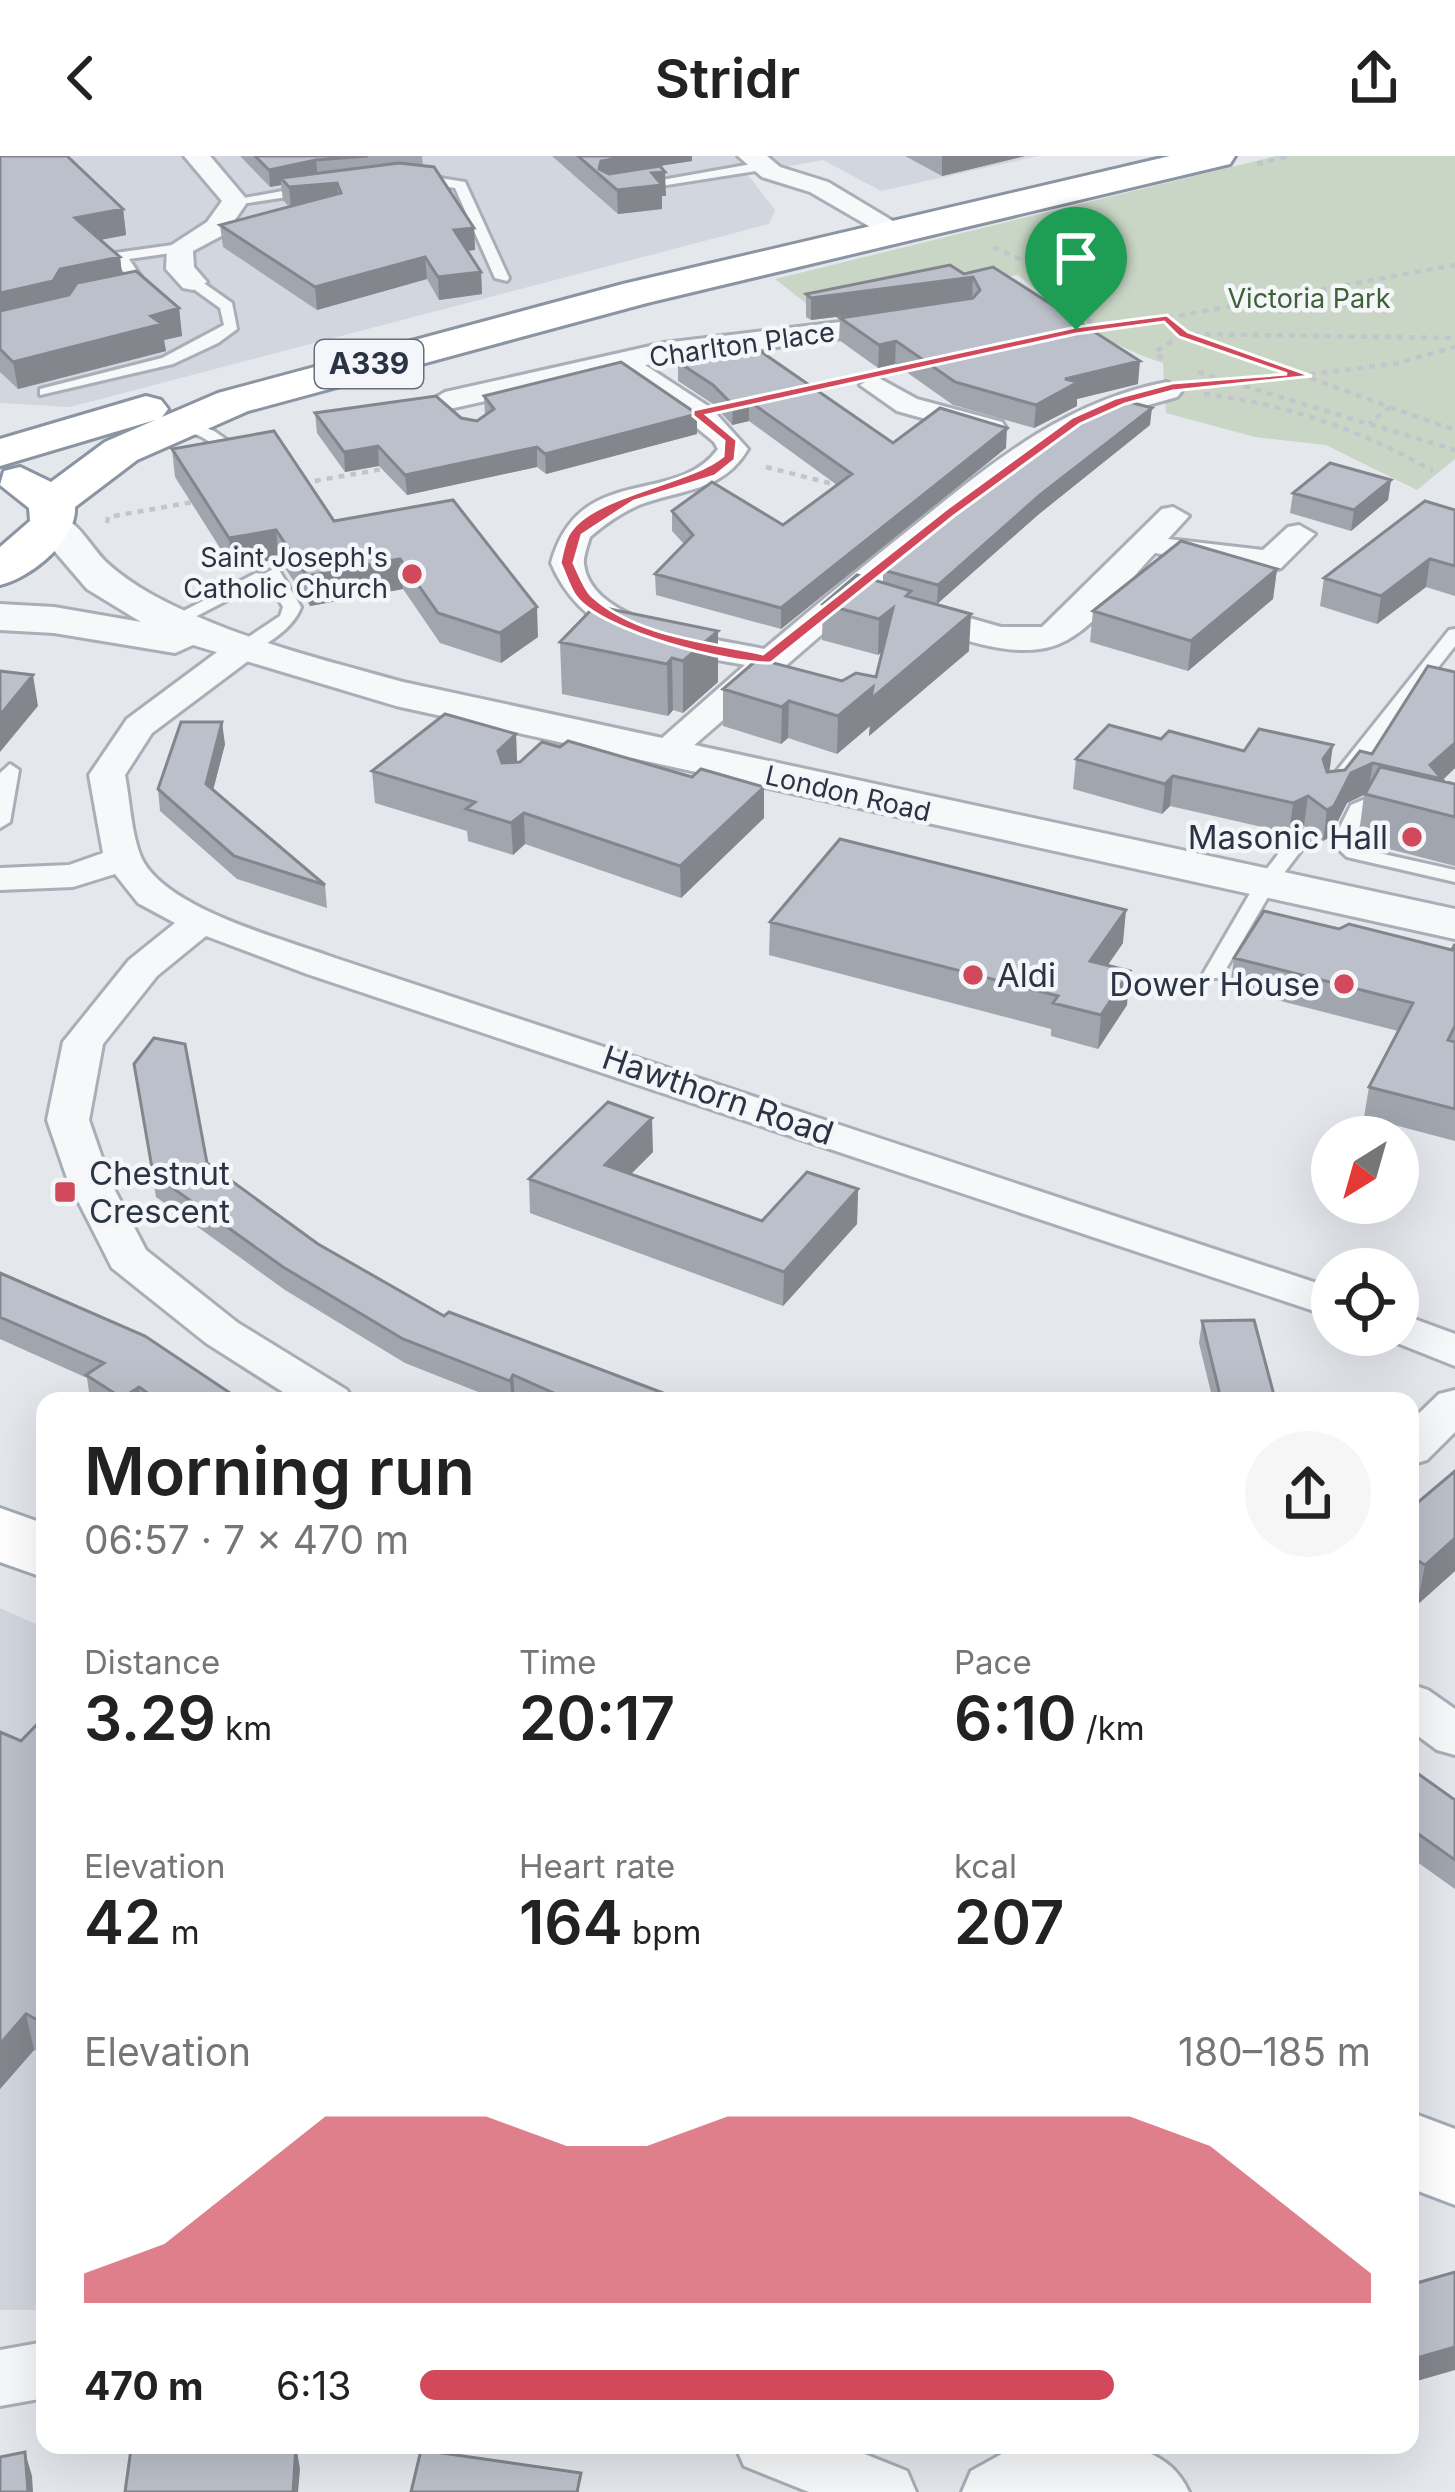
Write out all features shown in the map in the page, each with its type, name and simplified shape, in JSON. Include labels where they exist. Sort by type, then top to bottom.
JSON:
[{"type":"main road","name":"A339","points":[[0,571],[52,514],[121,451],[178,422],[233,402],[883,223],[1123,168],[1217,156]]},
{"type":"main road","name":"A339","points":[[0,453],[248,376],[814,218]]},
{"type":"main road","points":[[814,218],[883,223]]},
{"type":"main road","points":[[0,435],[86,429]]},
{"type":"main road","points":[[0,474],[32,487],[52,514]]},
{"type":"main road","points":[[0,1533],[36,1549]]},
{"type":"main road","points":[[1419,2152],[1455,2168]]},
{"type":"street","points":[[193,283],[179,269],[180,248],[239,214],[197,156]]},
{"type":"street","points":[[762,165],[776,188],[814,218]]},
{"type":"street","points":[[762,165],[806,182],[883,223]]},
{"type":"street","name":"Charlton Place","points":[[476,428],[434,403],[664,352],[932,316]]},
{"type":"street","name":"Charlton Place","points":[[623,364],[730,440],[730,458]]},
{"type":"street","points":[[665,753],[847,594],[1040,444],[1120,401],[1176,379]]},
{"type":"street","points":[[862,383],[907,405],[1040,444]]},
{"type":"street","points":[[730,458],[711,473],[629,498],[599,513],[575,533],[567,563],[583,597],[620,621],[757,676]]},
{"type":"street","name":"London Road","points":[[52,514],[98,578],[162,627]]},
{"type":"street","points":[[847,594],[1001,635],[1048,637],[1066,630],[1173,516]]},
{"type":"street","points":[[1140,546],[1270,561],[1299,534]]},
{"type":"street","name":"London Road","points":[[0,617],[162,627],[562,740],[665,753],[710,777],[1266,883],[1455,924]]},
{"type":"street","points":[[0,879],[73,876],[123,859],[107,775],[139,727],[244,649]]},
{"type":"street","name":"Hawthorn Road","points":[[123,859],[151,895],[201,921],[321,967],[489,1018],[1311,1296]]},
{"type":"street","points":[[201,921],[143,968],[83,1042],[68,1120],[89,1181],[128,1258],[221,1333],[316,1392]]},
{"type":"street","points":[[1419,1336],[1455,1351]]},
{"type":"street","points":[[1419,1440],[1455,1406]]},
{"type":"street","points":[[1419,1710],[1455,1736]]},
{"type":"street","points":[[0,2378],[36,2372]]},
{"type":"street","points":[[789,2454],[884,2492]]},
{"type":"street","points":[[994,2492],[1039,2466],[1072,2461],[1150,2471]]},
{"type":"lane","points":[[608,190],[762,165]]},
{"type":"lane","points":[[384,180],[423,176],[460,185],[502,278]]},
{"type":"lane","points":[[239,214],[341,186]]},
{"type":"lane","points":[[106,296],[142,289],[120,256],[180,248]]},
{"type":"lane","points":[[46,392],[176,358],[212,343],[232,326],[227,306],[193,283]]},
{"type":"lane","points":[[178,422],[239,454]]},
{"type":"lane","points":[[162,627],[265,576],[292,607],[288,619],[244,649]]},
{"type":"lane","points":[[1330,793],[1455,634]]},
{"type":"lane","points":[[0,822],[10,770]]},
{"type":"lane","points":[[1455,824],[1370,803],[1358,809],[1342,843],[1354,853],[1455,876]]},
{"type":"lane","points":[[1213,974],[1251,928],[1266,883],[1302,836]]},
{"type":"path","points":[[984,239],[996,250],[1056,275],[1052,293],[1074,314],[1102,327]]},
{"type":"path","points":[[1094,339],[1076,330],[1455,265]]},
{"type":"path","points":[[1167,318],[1187,334],[1455,430]]},
{"type":"path","points":[[1146,359],[1163,360],[1155,352],[1187,334],[1455,343]]},
{"type":"path","points":[[1176,379],[1229,383],[1305,376],[1394,364],[1455,343]]},
{"type":"path","points":[[1176,379],[1229,383],[1455,450]]},
{"type":"path","points":[[1176,379],[1316,416],[1432,471]]},
{"type":"path","points":[[789,393],[862,383]]},
{"type":"path","points":[[1368,425],[1390,407]]},
{"type":"path","points":[[730,458],[950,513]]},
{"type":"path","points":[[296,484],[407,464]]},
{"type":"path","points":[[108,517],[207,499]]},
{"type":"shaded area","points":[[0,156],[1038,156],[881,191],[823,160],[747,174],[775,210],[769,224],[70,407],[0,403]]},
{"type":"shaded area","points":[[0,1608],[36,1624],[36,2310],[0,2310]]},
{"type":"green space","name":"Victoria Park","points":[[1276,156],[1455,156],[1455,459],[1417,490],[1326,445],[1255,437],[1166,413],[1163,363],[1086,327],[1018,275],[807,304],[775,279]]},
{"type":"building","points":[[0,156],[67,156],[123,209],[75,218],[120,257],[60,269],[53,281],[0,293]]},
{"type":"building","points":[[255,156],[368,156],[269,170]]},
{"type":"building","points":[[578,156],[630,156],[601,161],[599,169],[609,174],[660,166],[665,172],[652,173],[662,185],[617,190]]},
{"type":"building","points":[[399,163],[434,167],[474,228],[454,230],[481,272],[438,277],[425,257],[315,287],[220,225],[341,193],[337,183],[289,187],[281,178]]},
{"type":"building","points":[[950,265],[964,274],[993,267],[1140,361],[1065,379],[1078,382],[1036,405],[955,382],[896,341],[879,345],[840,318],[973,298],[980,290],[973,277],[811,298],[806,294]]},
{"type":"building","points":[[136,271],[179,308],[151,316],[162,324],[13,362],[0,349],[0,311],[69,295],[77,283]]},
{"type":"building","points":[[750,344],[893,443],[940,408],[1007,428],[781,608],[655,574],[693,535],[672,511],[712,482],[783,525],[852,474],[749,401],[733,405],[678,362]]},
{"type":"building","points":[[621,362],[697,414],[545,454],[537,447],[405,475],[378,446],[344,452],[315,413],[436,396],[461,418],[477,421],[494,409],[484,396]]},
{"type":"building","points":[[1122,400],[1152,408],[1040,495],[938,585],[883,570],[1056,434]]},
{"type":"building","points":[[274,431],[334,521],[453,500],[537,607],[500,633],[438,613],[400,559],[307,576],[276,530],[229,538],[172,449]]},
{"type":"building","points":[[1330,463],[1391,480],[1354,510],[1293,493]]},
{"type":"building","points":[[1425,501],[1455,510],[1455,566],[1430,559],[1381,596],[1324,578]]},
{"type":"building","points":[[1181,541],[1277,569],[1191,641],[1093,611]]},
{"type":"building","points":[[857,575],[911,591],[906,596],[971,614],[871,699],[873,687],[838,716],[789,701],[782,707],[723,689],[758,659],[842,681],[856,673],[876,677],[893,608],[879,619],[823,604]]},
{"type":"building","points":[[595,606],[718,631],[683,661],[672,658],[667,664],[560,642]]},
{"type":"building","points":[[1428,666],[1455,672],[1455,743],[1430,765],[1442,779],[1373,763],[1351,773],[1334,806],[1327,810],[1308,796],[1293,803],[1173,776],[1165,784],[1076,759],[1109,725],[1161,739],[1169,731],[1244,751],[1259,729],[1333,745],[1323,759],[1327,772],[1345,770],[1360,751],[1372,754]]},
{"type":"building","points":[[0,671],[33,675],[0,715]]},
{"type":"building","points":[[445,714],[516,734],[498,751],[502,763],[520,762],[542,742],[560,747],[568,741],[692,777],[701,769],[764,787],[680,866],[524,813],[511,823],[466,809],[475,802],[372,771]]},
{"type":"building","points":[[181,722],[222,722],[206,784],[325,885],[234,856],[158,789]]},
{"type":"building","points":[[1380,767],[1455,784],[1455,817],[1365,794]]},
{"type":"building","name":"Aldi","points":[[840,839],[1126,910],[1090,961],[1130,971],[1101,1015],[1053,1003],[1058,996],[770,922]]},
{"type":"building","points":[[1264,911],[1339,929],[1349,924],[1452,950],[1455,944],[1455,1026],[1448,1040],[1455,1042],[1455,1109],[1369,1087],[1413,1003],[1234,958]]},
{"type":"building","points":[[154,1038],[185,1044],[207,1163],[318,1244],[444,1316],[449,1312],[660,1392],[552,1392],[513,1375],[510,1381],[403,1339],[283,1267],[153,1174],[134,1064]]},
{"type":"building","points":[[608,1102],[652,1118],[605,1165],[762,1221],[807,1172],[858,1189],[784,1272],[529,1179]]},
{"type":"building","points":[[0,1273],[145,1336],[229,1392],[146,1392],[139,1387],[113,1392],[86,1375],[104,1363],[0,1317]]},
{"type":"building","points":[[1254,1320],[1273,1392],[1218,1392],[1202,1321]]},
{"type":"building","points":[[1455,1471],[1455,1538],[1425,1565],[1419,1561],[1419,1501]]},
{"type":"building","points":[[36,1725],[36,2019],[26,2014],[0,2044],[0,1732],[21,1741]]},
{"type":"building","points":[[1419,1774],[1455,1800],[1455,1860],[1419,1834]]},
{"type":"building","points":[[1455,2272],[1455,2347],[1419,2357],[1419,2282]]},
{"type":"building","points":[[25,2452],[28,2492],[0,2492],[0,2457]]},
{"type":"building","points":[[130,2454],[295,2454],[293,2492],[125,2492]]},
{"type":"building","points":[[420,2454],[581,2473],[577,2492],[411,2492]]},
{"type":"place","name":"Saint Joseph's Catholic Church","points":[[412,574]]},
{"type":"place","name":"Masonic Hall","points":[[1412,837]]},
{"type":"place","name":"Aldi","points":[[973,975]]},
{"type":"place","name":"Dower House","points":[[1344,984]]},
{"type":"place","name":"Chestnut Crescent","points":[[65,1192]]},
{"type":"route","points":[[1167,318],[1184,334],[1305,376],[1172,387],[1120,401],[1076,421],[950,513],[766,659],[674,639],[620,621],[583,597],[567,563],[575,533],[599,513],[629,498],[711,473],[730,458],[730,440],[697,413],[1076,330],[1167,318]]}]
